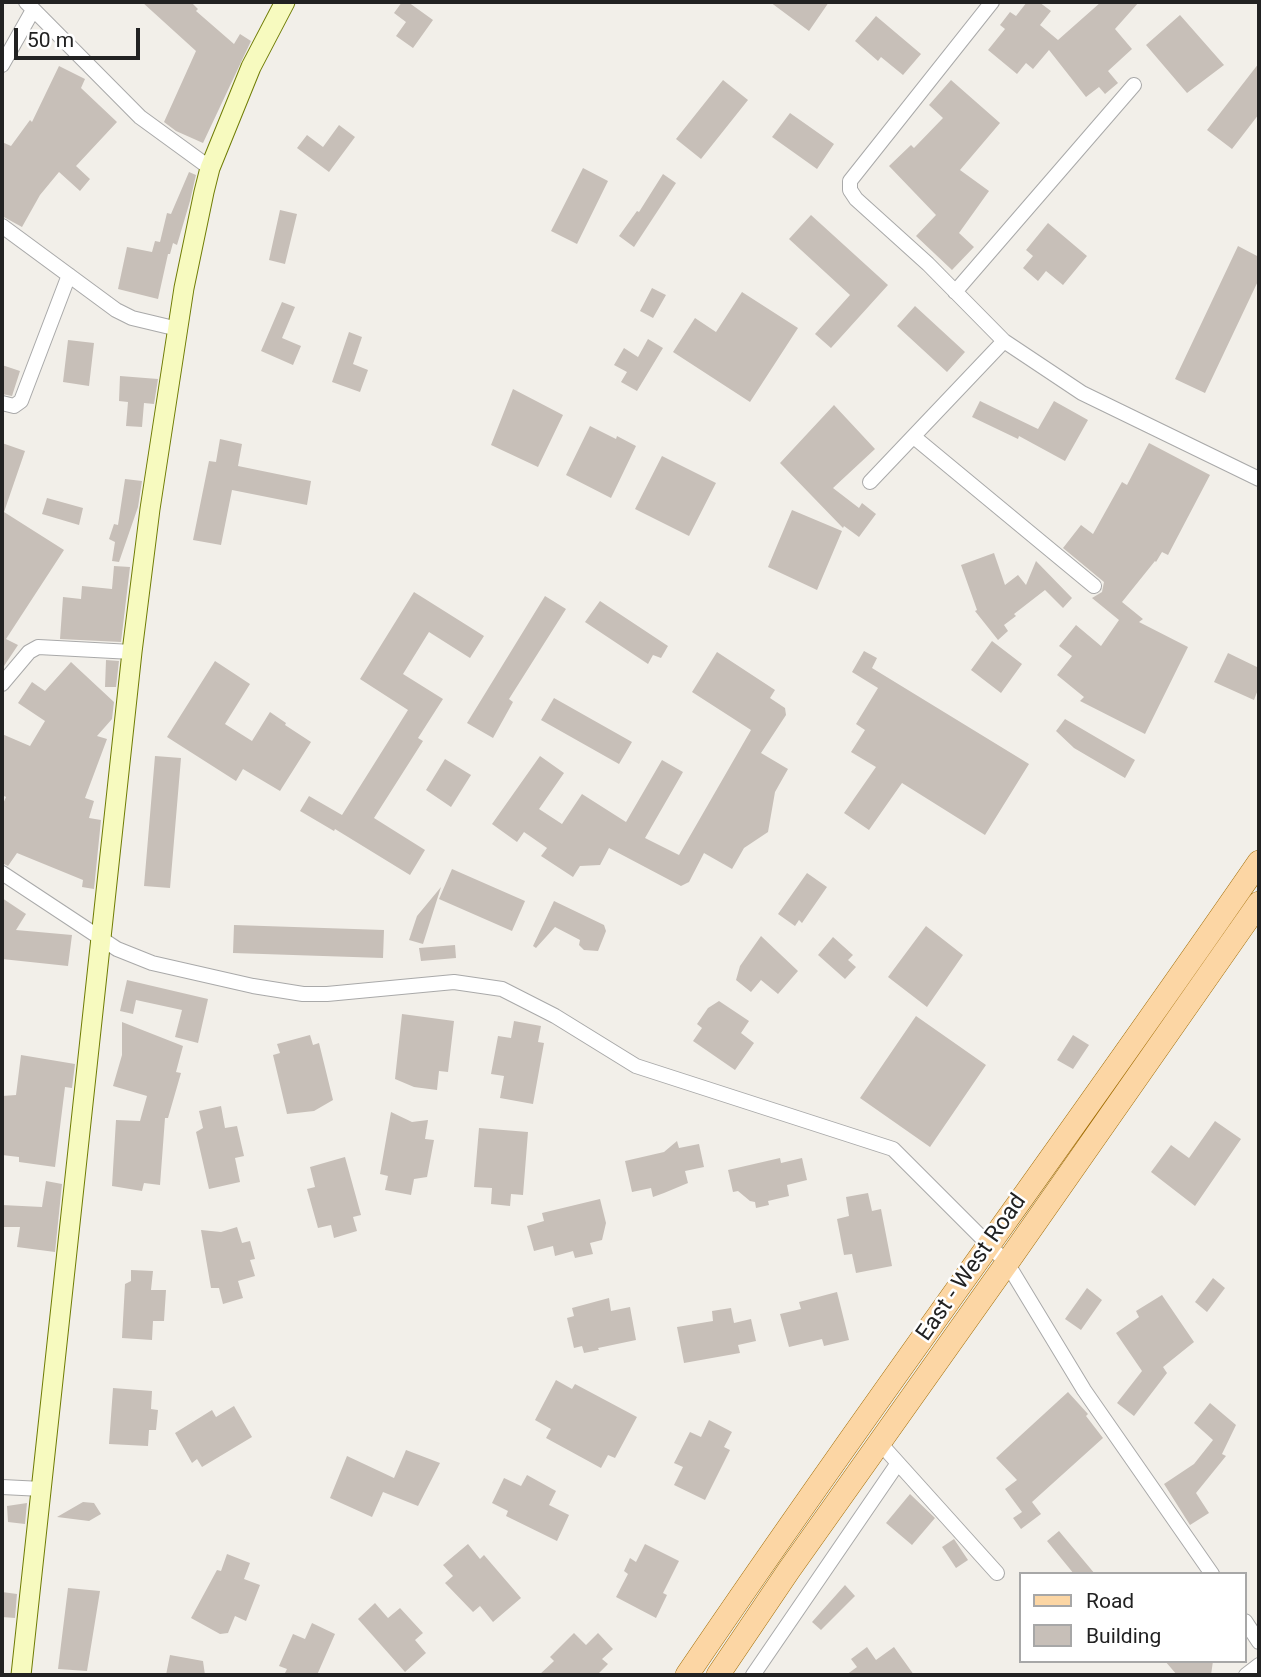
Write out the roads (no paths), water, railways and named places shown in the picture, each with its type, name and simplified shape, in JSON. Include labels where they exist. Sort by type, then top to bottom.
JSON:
[{"type":"main road","name":"East - West Road","points":[[687,1675],[987,1244],[1149,1023],[1259,862]]},
{"type":"main road","name":"East - West Road","points":[[729,1672],[880,1442],[1259,902]]},
{"type":"street","points":[[22,1675],[132,652],[150,509],[178,330],[198,215],[210,168],[251,67],[285,2]]},
{"type":"street","points":[[992,2],[850,181],[850,190],[856,199],[956,292],[1004,341],[1082,393],[1259,479]]},
{"type":"street","points":[[2,65],[30,6],[140,117],[210,168]]},
{"type":"street","points":[[956,292],[1134,85]]},
{"type":"street","points":[[2,226],[116,310],[132,318],[178,330]]},
{"type":"street","points":[[2,403],[14,407],[21,401],[69,275]]},
{"type":"street","points":[[870,482],[1004,341]]},
{"type":"street","points":[[914,437],[1094,586]]},
{"type":"street","points":[[2,684],[29,652],[38,648],[132,652]]},
{"type":"street","points":[[2,873],[127,955],[152,963],[253,986],[303,994],[454,982],[502,989],[555,1016],[645,1069],[893,1149],[1007,1264],[1084,1390],[1211,1572]]},
{"type":"street","points":[[880,1442],[997,1573]]},
{"type":"street","points":[[753,1675],[898,1463]]},
{"type":"street","points":[[2,1487],[42,1489]]},
{"type":"street","points":[[1247,1624],[1259,1642]]},
{"type":"street","points":[[1246,1675],[1259,1665]]}]
